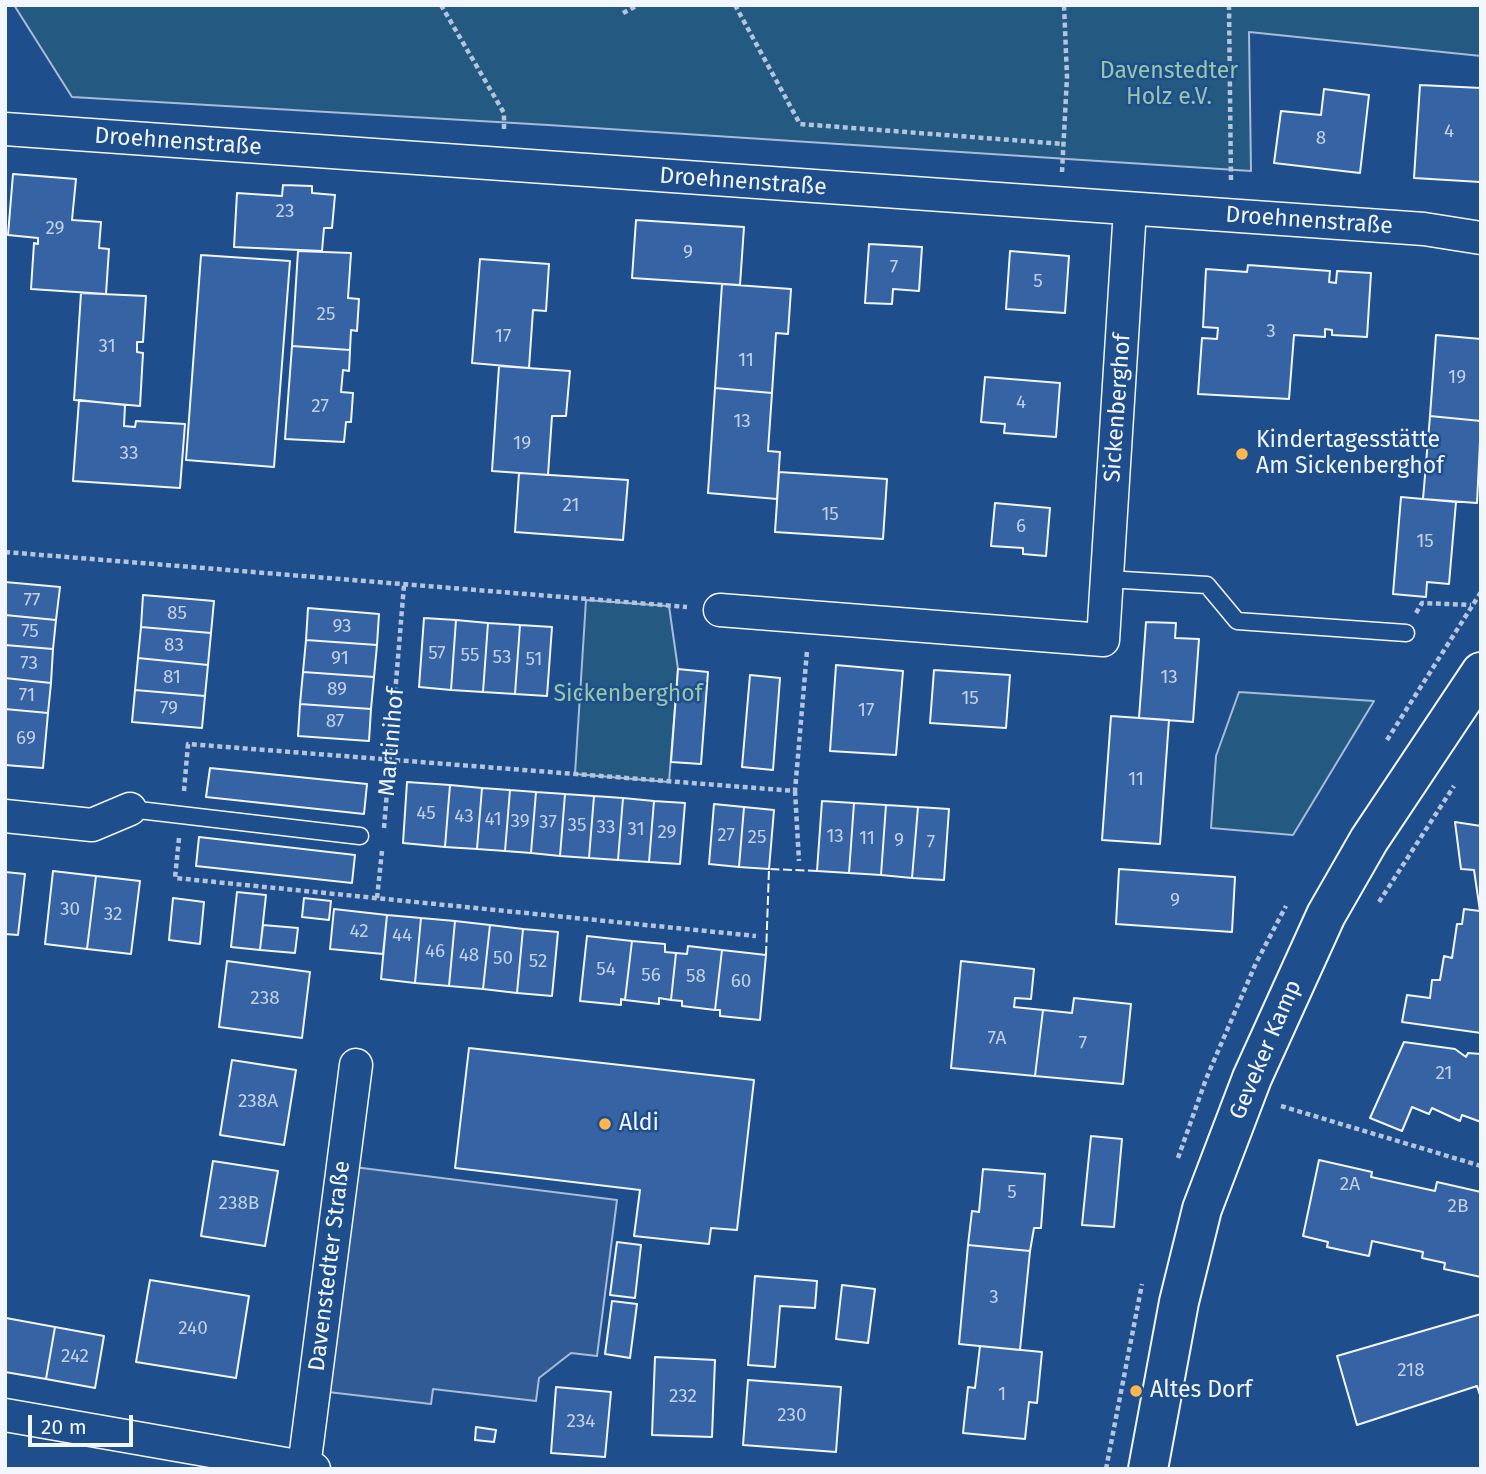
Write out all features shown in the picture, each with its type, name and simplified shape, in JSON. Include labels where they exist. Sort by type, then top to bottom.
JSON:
[{"type":"street","name":"Droehnenstraße","points":[[5,129],[1424,229],[1481,238]]},
{"type":"street","name":"Sickenberghof","points":[[720,610],[1103,640],[1130,209]]},
{"type":"street","name":"Geveker Kamp","points":[[1149,1469],[1178,1302],[1202,1209],[1252,1078],[1326,915],[1369,840],[1481,672]]},
{"type":"street","points":[[5,816],[92,825],[130,809]]},
{"type":"street","name":"Davenstedter Straße","points":[[5,1415],[309,1468],[356,1065]]},
{"type":"lane","points":[[1107,579],[1207,585],[1237,621],[1406,632]]},
{"type":"lane","points":[[130,809],[360,836]]},
{"type":"path","points":[[441,5],[503,113],[505,166]]},
{"type":"path","points":[[623,13],[638,5]]},
{"type":"path","points":[[735,5],[800,124],[1064,144]]},
{"type":"path","points":[[1059,205],[1068,39],[1064,5]]},
{"type":"path","points":[[1229,5],[1232,215]]},
{"type":"path","points":[[5,552],[720,610]]},
{"type":"path","name":"Martinihof","points":[[377,898],[392,760],[404,585]]},
{"type":"path","points":[[1406,632],[1422,603],[1472,605]]},
{"type":"path","points":[[799,861],[795,791],[809,619]]},
{"type":"path","points":[[755,936],[174,878],[188,744],[795,791]]},
{"type":"path","points":[[1378,905],[1459,778]]},
{"type":"path","points":[[1274,1118],[1283,1093]]},
{"type":"path","points":[[1278,1105],[1481,1166]]},
{"type":"green space","name":"Davenstedter Holz e.V.","points":[[14,5],[1481,5],[1481,56],[1249,32],[1251,171],[72,97]]},
{"type":"green space","name":"Sickenberghof","points":[[586,600],[669,606],[678,669],[669,782],[575,774]]},
{"type":"green space","points":[[1239,692],[1374,701],[1293,835],[1211,828],[1216,756]]},
{"type":"shaded area","points":[[354,1167],[617,1200],[597,1356],[571,1353],[539,1378],[536,1401],[433,1389],[431,1404],[328,1392]]},
{"type":"building","points":[[1420,85],[1481,88],[1480,182],[1414,178]]},
{"type":"building","points":[[1324,89],[1369,95],[1360,173],[1274,163],[1281,111],[1321,115]]},
{"type":"building","points":[[13,174],[76,179],[72,220],[101,222],[99,248],[109,249],[106,294],[31,289],[34,243],[38,244],[38,238],[8,235]]},
{"type":"building","points":[[283,185],[312,186],[312,193],[335,195],[332,228],[324,228],[322,251],[234,247],[237,193],[282,196]]},
{"type":"building","points":[[636,220],[744,227],[740,285],[632,278]]},
{"type":"building","points":[[869,244],[922,247],[919,291],[893,289],[892,304],[865,303]]},
{"type":"building","points":[[298,251],[351,253],[348,298],[359,299],[357,331],[351,330],[350,350],[292,346]]},
{"type":"building","points":[[1010,251],[1069,256],[1065,313],[1006,309]]},
{"type":"building","points":[[201,255],[290,261],[274,467],[186,460]]},
{"type":"building","points":[[480,259],[549,264],[546,311],[533,310],[529,368],[472,363]]},
{"type":"building","points":[[1248,265],[1330,271],[1329,282],[1336,283],[1337,271],[1371,273],[1367,337],[1332,335],[1332,330],[1325,329],[1325,337],[1294,335],[1289,399],[1198,394],[1202,338],[1217,339],[1218,328],[1203,327],[1206,269],[1247,272]]},
{"type":"building","points":[[722,284],[791,289],[788,334],[776,333],[772,393],[715,388]]},
{"type":"building","points":[[81,293],[146,296],[143,342],[137,342],[137,352],[143,353],[140,406],[74,400]]},
{"type":"building","points":[[1436,335],[1481,339],[1481,421],[1430,416]]},
{"type":"building","points":[[292,346],[350,350],[349,371],[343,370],[341,392],[353,393],[351,422],[346,422],[344,442],[285,439]]},
{"type":"building","points":[[499,366],[570,371],[566,416],[552,416],[548,475],[492,471]]},
{"type":"building","points":[[985,377],[1060,383],[1056,437],[1004,433],[1005,424],[981,422]]},
{"type":"building","points":[[715,388],[772,393],[768,451],[780,452],[777,499],[708,493]]},
{"type":"building","points":[[79,400],[125,405],[124,426],[135,427],[136,421],[185,424],[180,488],[73,481]]},
{"type":"building","points":[[1430,416],[1481,421],[1477,503],[1423,499]]},
{"type":"building","points":[[779,472],[887,479],[883,539],[775,532]]},
{"type":"building","points":[[519,473],[628,480],[623,540],[515,532]]},
{"type":"building","points":[[1401,497],[1456,502],[1449,584],[1427,582],[1426,597],[1393,594]]},
{"type":"building","points":[[995,503],[1050,508],[1046,556],[1023,554],[1023,548],[991,546]]},
{"type":"building","points":[[5,582],[60,587],[56,620],[5,615]]},
{"type":"building","points":[[143,595],[214,601],[211,633],[141,627]]},
{"type":"building","points":[[308,608],[379,614],[377,645],[306,640]]},
{"type":"building","points":[[5,615],[56,620],[53,649],[5,645]]},
{"type":"building","points":[[424,618],[456,620],[451,690],[419,687]]},
{"type":"building","points":[[456,620],[488,623],[483,692],[451,690]]},
{"type":"building","points":[[1146,622],[1176,623],[1175,638],[1199,639],[1193,722],[1139,718]]},
{"type":"building","points":[[488,623],[520,625],[515,694],[483,692]]},
{"type":"building","points":[[520,625],[552,627],[547,696],[515,694]]},
{"type":"building","points":[[141,627],[211,633],[208,665],[138,658]]},
{"type":"building","points":[[306,640],[377,645],[374,677],[303,672]]},
{"type":"building","points":[[5,645],[53,649],[51,683],[5,678]]},
{"type":"building","points":[[138,658],[208,665],[205,696],[135,690]]},
{"type":"building","points":[[836,665],[903,671],[896,755],[830,751]]},
{"type":"building","points":[[678,669],[708,672],[701,764],[671,762]]},
{"type":"building","points":[[934,670],[1010,675],[1006,728],[930,723]]},
{"type":"building","points":[[303,672],[374,677],[371,709],[300,704]]},
{"type":"building","points":[[750,675],[780,678],[773,770],[742,767]]},
{"type":"building","points":[[5,678],[51,683],[48,713],[5,709]]},
{"type":"building","points":[[135,690],[205,696],[202,728],[132,722]]},
{"type":"building","points":[[300,704],[371,709],[369,741],[298,736]]},
{"type":"building","points":[[5,709],[48,713],[43,768],[5,765]]},
{"type":"building","points":[[1111,716],[1169,720],[1160,844],[1102,840]]},
{"type":"building","points":[[210,768],[367,784],[364,814],[206,797]]},
{"type":"building","points":[[407,782],[450,785],[445,847],[403,843]]},
{"type":"building","points":[[450,785],[482,788],[477,849],[445,847]]},
{"type":"building","points":[[482,788],[510,790],[505,851],[477,849]]},
{"type":"building","points":[[510,790],[536,792],[531,853],[505,851]]},
{"type":"building","points":[[536,792],[565,794],[560,856],[531,853]]},
{"type":"building","points":[[565,794],[594,796],[589,858],[560,856]]},
{"type":"building","points":[[594,796],[623,798],[618,860],[589,858]]},
{"type":"building","points":[[623,798],[654,801],[649,862],[618,860]]},
{"type":"building","points":[[654,801],[685,803],[680,864],[649,862]]},
{"type":"building","points":[[822,801],[854,803],[849,873],[817,871]]},
{"type":"building","points":[[854,803],[886,805],[881,875],[849,873]]},
{"type":"building","points":[[714,804],[744,807],[739,867],[709,864]]},
{"type":"building","points":[[886,805],[918,807],[912,878],[881,875]]},
{"type":"building","points":[[744,807],[774,810],[769,869],[739,867]]},
{"type":"building","points":[[918,807],[949,809],[944,880],[912,878]]},
{"type":"building","points":[[1455,822],[1481,826],[1481,1033],[1402,1022],[1407,995],[1430,998],[1432,980],[1440,980],[1444,956],[1452,958],[1457,924],[1462,924],[1464,909],[1480,911],[1474,870],[1461,869]]},
{"type":"building","points":[[199,837],[355,855],[352,883],[196,866]]},
{"type":"building","points":[[1119,869],[1235,877],[1232,932],[1116,924]]},
{"type":"building","points":[[53,871],[96,876],[87,949],[45,944]]},
{"type":"building","points":[[5,872],[25,874],[18,935],[5,934]]},
{"type":"building","points":[[96,876],[140,881],[131,954],[87,949]]},
{"type":"building","points":[[237,892],[266,895],[260,950],[231,947]]},
{"type":"building","points":[[173,898],[204,902],[200,944],[169,940]]},
{"type":"building","points":[[304,898],[331,901],[329,920],[302,917]]},
{"type":"building","points":[[334,909],[387,915],[383,954],[330,949]]},
{"type":"building","points":[[387,915],[421,918],[415,983],[381,979]]},
{"type":"building","points":[[421,918],[455,921],[449,986],[415,983]]},
{"type":"building","points":[[455,921],[490,925],[483,989],[449,986]]},
{"type":"building","points":[[263,925],[298,928],[295,953],[260,950]]},
{"type":"building","points":[[490,925],[523,929],[517,993],[483,989]]},
{"type":"building","points":[[523,929],[558,932],[552,996],[517,993]]},
{"type":"building","points":[[587,936],[632,941],[625,1000],[621,999],[621,1005],[580,1001]]},
{"type":"building","points":[[632,941],[665,944],[665,952],[676,953],[671,1000],[659,998],[659,1004],[625,1000]]},
{"type":"building","points":[[688,946],[722,950],[715,1010],[682,1006],[682,1001],[671,1000],[676,953],[687,954]]},
{"type":"building","points":[[722,950],[766,955],[760,1020],[720,1016],[720,1010],[715,1010]]},
{"type":"building","points":[[227,961],[310,972],[302,1038],[219,1027]]},
{"type":"building","points":[[961,961],[1034,969],[1031,999],[1015,998],[1014,1007],[1043,1010],[1035,1076],[951,1068]]},
{"type":"building","points":[[1074,998],[1131,1004],[1123,1084],[1035,1076],[1043,1010],[1072,1013]]},
{"type":"building","points":[[1404,1042],[1455,1049],[1466,1057],[1468,1053],[1481,1054],[1481,1122],[1462,1115],[1460,1121],[1432,1108],[1429,1114],[1412,1107],[1402,1131],[1370,1118]]},
{"type":"building","name":"Aldi","points":[[469,1048],[754,1080],[737,1230],[711,1228],[709,1244],[634,1236],[640,1190],[455,1168]]},
{"type":"building","points":[[232,1060],[296,1070],[284,1145],[220,1135]]},
{"type":"building","points":[[1091,1136],[1122,1139],[1114,1227],[1082,1225]]},
{"type":"building","points":[[1319,1160],[1372,1172],[1371,1177],[1435,1191],[1437,1182],[1481,1192],[1481,1277],[1444,1269],[1445,1263],[1422,1258],[1423,1252],[1372,1241],[1369,1256],[1327,1247],[1328,1242],[1303,1236]]},
{"type":"building","points":[[213,1161],[278,1171],[265,1246],[201,1236]]},
{"type":"building","points":[[983,1169],[1045,1174],[1041,1228],[1034,1228],[1030,1251],[968,1245],[972,1211],[979,1212]]},
{"type":"building","points":[[617,1242],[641,1245],[635,1298],[610,1295]]},
{"type":"building","points":[[968,1245],[1030,1251],[1020,1350],[959,1344]]},
{"type":"building","points":[[755,1276],[817,1281],[815,1308],[780,1306],[775,1367],[748,1365]]},
{"type":"building","points":[[150,1280],[249,1296],[236,1378],[136,1362]]},
{"type":"building","points":[[842,1285],[875,1289],[868,1343],[836,1339]]},
{"type":"building","points":[[612,1301],[637,1304],[630,1358],[605,1354]]},
{"type":"building","points":[[1481,1314],[1481,1398],[1477,1386],[1357,1425],[1337,1356]]},
{"type":"building","points":[[6,1318],[55,1327],[46,1379],[5,1372]]},
{"type":"building","points":[[55,1327],[104,1336],[95,1388],[46,1379]]},
{"type":"building","points":[[980,1346],[1042,1352],[1037,1403],[1029,1402],[1025,1439],[963,1433],[968,1387],[975,1388]]},
{"type":"building","points":[[655,1357],[715,1360],[712,1437],[652,1435]]},
{"type":"building","points":[[748,1380],[841,1387],[836,1452],[743,1445]]},
{"type":"building","points":[[556,1387],[611,1392],[605,1457],[551,1453]]},
{"type":"building","points":[[476,1427],[496,1430],[494,1442],[475,1440]]},
{"type":"fence","points":[[766,955],[769,869],[817,871]]},
{"type":"place","name":"Kindertagesstätte Am Sickenberghof","points":[[1242,454]]},
{"type":"place","name":"Aldi","points":[[605,1124]]},
{"type":"place","name":"Altes Dorf","points":[[1136,1391]]}]
